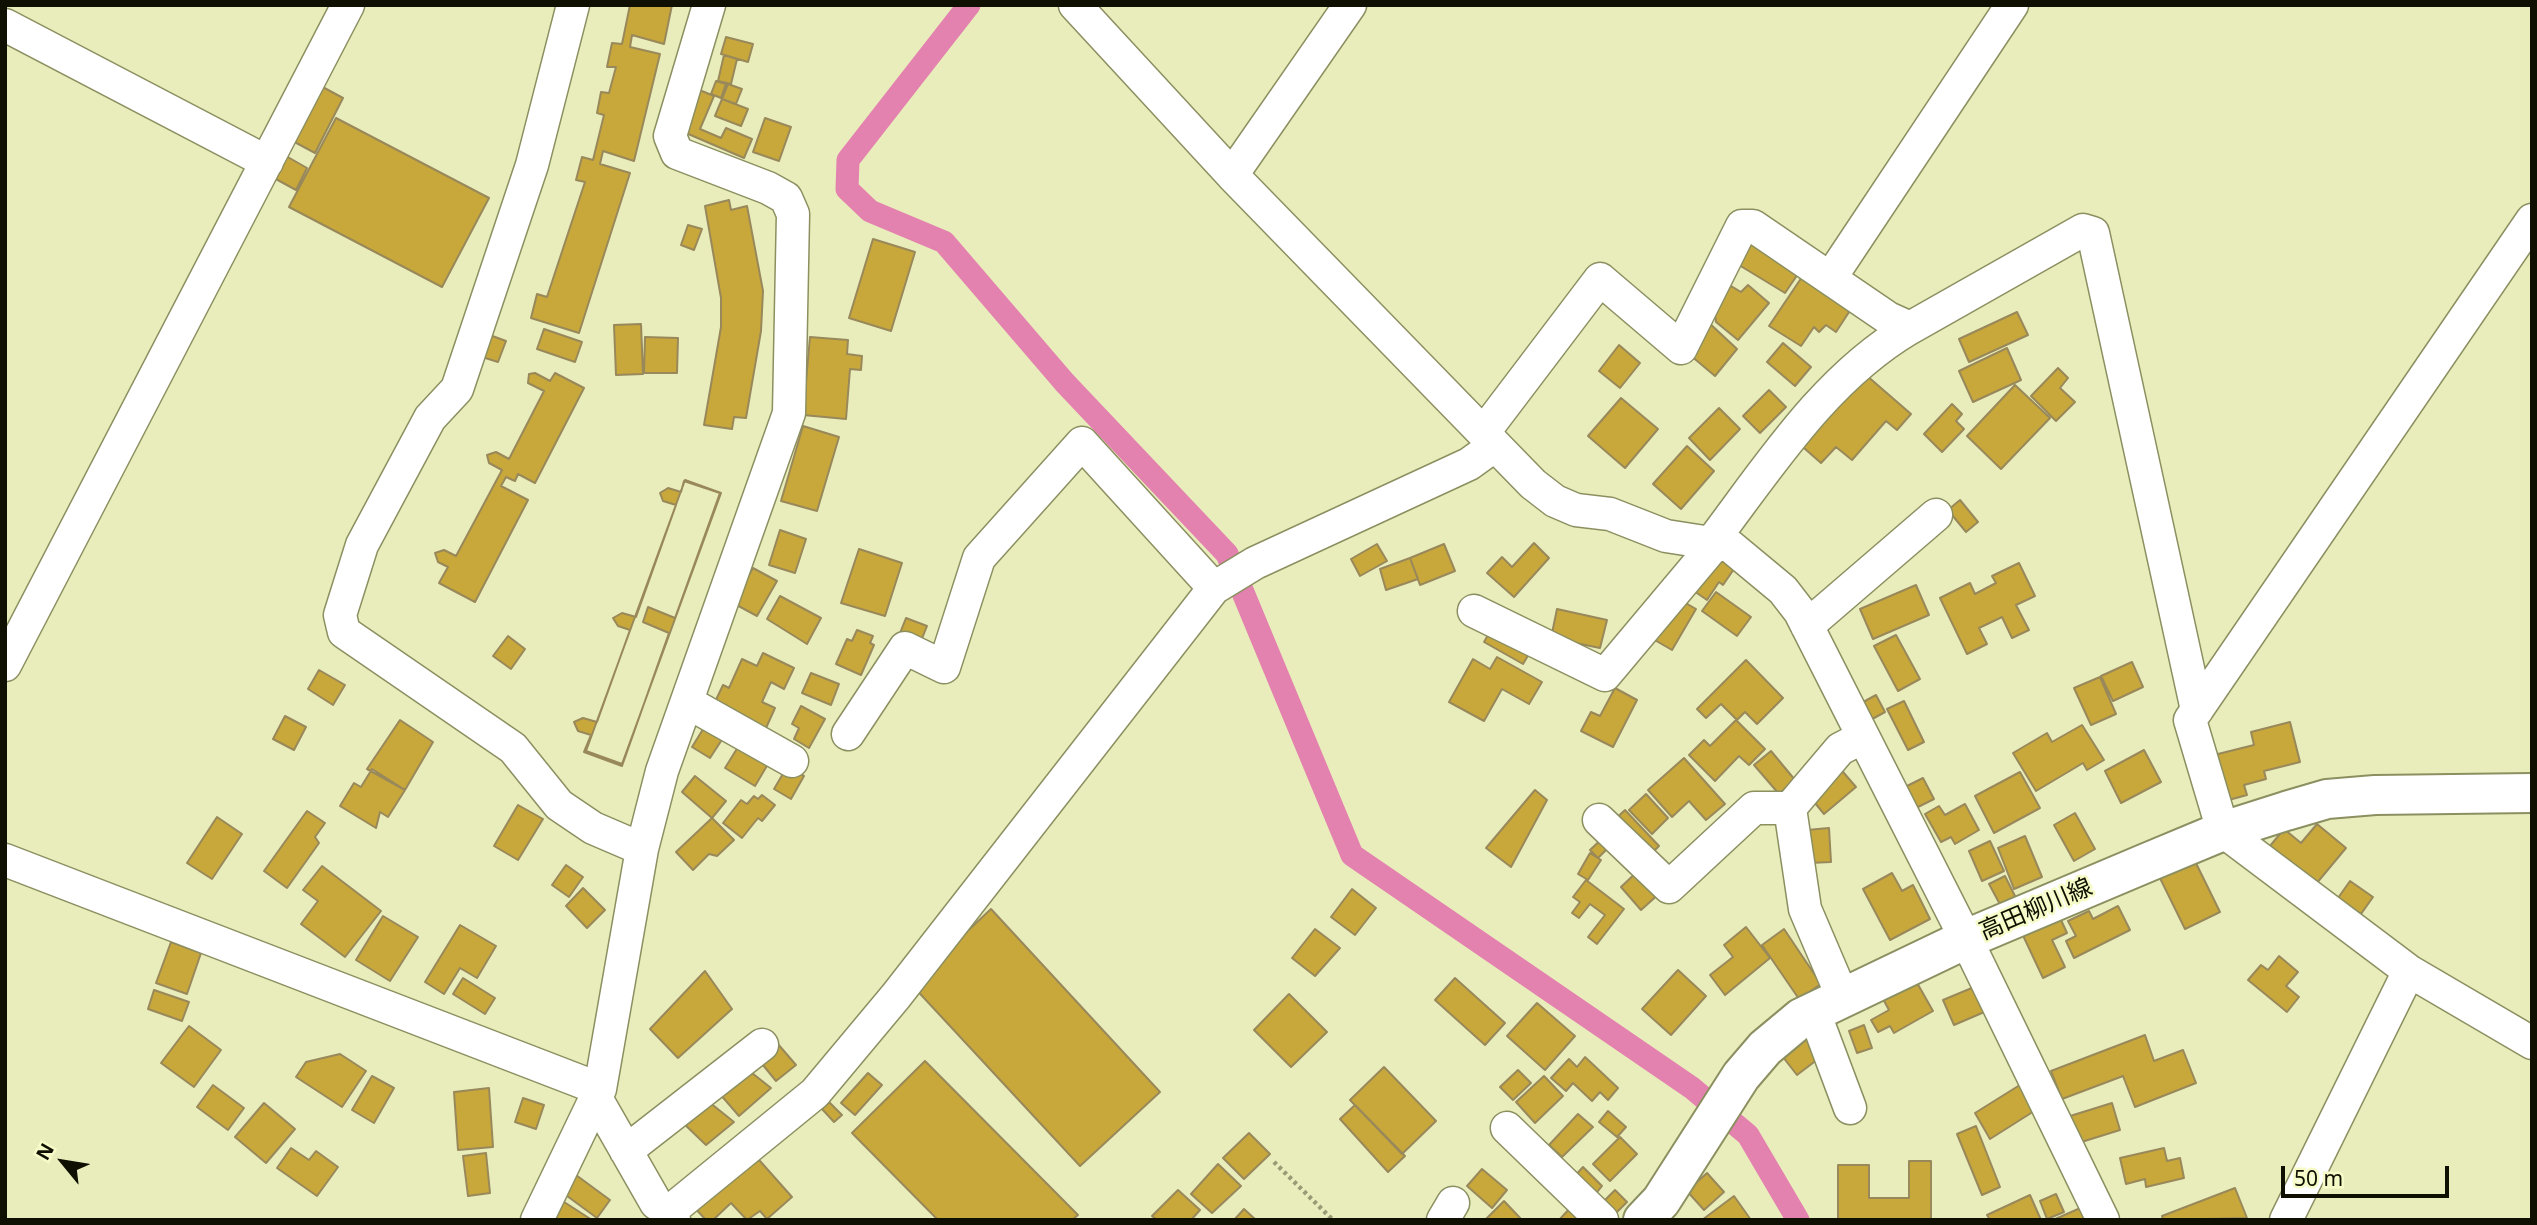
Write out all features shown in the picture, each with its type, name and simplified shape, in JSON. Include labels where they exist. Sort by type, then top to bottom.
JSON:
[{"type":"main road","name":"高田柳川線","points":[[1643,1220],[1661,1201],[1741,1076],[1765,1048],[1801,1018],[1828,1005],[1966,939],[2223,831],[2327,799],[2375,795],[2532,793]]},
{"type":"street","points":[[5,665],[348,5]]},
{"type":"street","points":[[573,5],[532,165],[457,389],[430,418],[362,545],[340,615],[344,632],[513,747],[559,805],[593,828],[642,849]]},
{"type":"street","points":[[537,1220],[598,1093],[642,849],[662,771],[789,413],[793,214],[786,198],[768,188],[677,153],[670,136],[709,5]]},
{"type":"street","points":[[1075,5],[1232,175],[1533,484],[1555,501],[1576,510],[1611,514],[1666,536],[1730,546],[1783,590],[1807,626],[1966,939],[2103,1220]]},
{"type":"street","points":[[1232,175],[1350,5]]},
{"type":"street","points":[[1831,277],[2012,5]]},
{"type":"street","points":[[5,25],[267,162]]},
{"type":"street","points":[[2532,220],[2190,720],[2223,831],[2409,971],[2532,1044]]},
{"type":"street","points":[[5,860],[598,1093],[626,1151],[656,1203],[672,1216],[815,1093],[896,996],[1214,588],[1255,563],[1469,464],[1600,279],[1681,348],[1742,226],[1753,226],[1888,318],[1910,328]]},
{"type":"street","points":[[1474,611],[1605,675],[1713,543],[1829,391],[1875,349],[2083,230],[2093,233],[2197,710]]},
{"type":"street","points":[[848,734],[905,648],[944,667],[979,558],[1082,443],[1214,588]]},
{"type":"street","points":[[1807,626],[1936,516]]},
{"type":"street","points":[[687,702],[792,761]]},
{"type":"street","points":[[1850,1108],[1805,909],[1790,808],[1840,748],[1863,737]]},
{"type":"street","points":[[1599,820],[1669,887],[1754,808],[1790,808]]},
{"type":"street","points":[[2286,1220],[2409,971]]},
{"type":"street","points":[[626,1151],[762,1045]]},
{"type":"street","points":[[1507,1128],[1602,1220]]},
{"type":"path","points":[[1275,1162],[1333,1220]]},
{"type":"building","points":[[630,5],[672,5],[664,44],[632,35],[630,47],[660,54],[634,161],[603,151],[600,164],[630,173],[579,333],[531,318],[537,294],[547,297],[585,182],[576,180],[582,157],[593,160],[604,115],[597,113],[601,92],[609,93],[616,67],[607,67],[612,43],[622,44]]},
{"type":"building","points":[[726,37],[753,44],[748,62],[721,54]]},
{"type":"building","points":[[724,55],[737,59],[731,84],[718,81]]},
{"type":"building","points":[[716,81],[726,84],[721,98],[711,94]]},
{"type":"building","points":[[317,84],[343,98],[315,153],[289,139]]},
{"type":"building","points":[[728,84],[742,89],[736,104],[722,99]]},
{"type":"building","points":[[697,89],[714,96],[700,129],[721,138],[726,128],[752,139],[744,158],[679,130]]},
{"type":"building","points":[[722,99],[748,109],[741,126],[715,116]]},
{"type":"building","points":[[336,118],[489,198],[442,287],[289,207]]},
{"type":"building","points":[[765,118],[791,127],[779,161],[753,152]]},
{"type":"building","points":[[286,156],[307,168],[296,190],[274,178]]},
{"type":"building","points":[[729,200],[731,210],[747,206],[763,291],[761,331],[746,418],[734,417],[732,429],[704,425],[721,327],[721,298],[705,206]]},
{"type":"building","points":[[688,225],[702,229],[694,250],[681,245]]},
{"type":"building","points":[[873,239],[915,252],[891,331],[849,318]]},
{"type":"building","points":[[1752,243],[1800,271],[1785,293],[1739,265]]},
{"type":"building","points":[[1804,274],[1853,306],[1836,332],[1826,325],[1819,332],[1814,327],[1801,346],[1769,326]]},
{"type":"building","points":[[1748,285],[1769,303],[1738,340],[1716,322],[1714,308],[1731,286],[1741,292]]},
{"type":"building","points":[[2017,312],[2028,335],[1969,362],[1959,339]]},
{"type":"building","points":[[1707,321],[1737,349],[1715,376],[1690,355]]},
{"type":"building","points":[[641,324],[643,374],[616,375],[614,325]]},
{"type":"building","points":[[544,329],[582,342],[575,362],[537,349]]},
{"type":"building","points":[[487,334],[506,341],[498,362],[479,356]]},
{"type":"building","points":[[645,337],[678,338],[677,373],[644,373]]},
{"type":"building","points":[[810,337],[848,340],[847,354],[862,356],[861,370],[850,369],[846,419],[803,415]]},
{"type":"building","points":[[1783,343],[1811,367],[1795,386],[1767,362]]},
{"type":"building","points":[[1619,345],[1640,363],[1620,388],[1599,371]]},
{"type":"building","points":[[2007,348],[2021,380],[1973,402],[1959,371]]},
{"type":"building","points":[[2058,368],[2068,378],[2060,388],[2075,402],[2056,421],[2031,396]]},
{"type":"building","points":[[535,373],[550,381],[555,373],[584,388],[535,483],[518,474],[515,481],[506,477],[501,486],[528,500],[475,602],[439,583],[448,567],[438,562],[435,553],[444,550],[456,556],[502,470],[489,463],[487,455],[496,452],[509,459],[544,391],[528,383],[529,374]]},
{"type":"building","points":[[1866,375],[1911,414],[1897,430],[1886,421],[1852,460],[1836,447],[1821,463],[1796,441],[1813,422],[1820,427]]},
{"type":"building","points":[[2015,385],[2050,418],[2001,469],[1967,436]]},
{"type":"building","points":[[1769,390],[1786,407],[1760,433],[1743,416]]},
{"type":"building","points":[[1621,398],[1658,429],[1625,468],[1588,436]]},
{"type":"building","points":[[1952,404],[1962,414],[1956,421],[1964,429],[1942,452],[1924,434]]},
{"type":"building","points":[[1719,408],[1740,429],[1710,460],[1689,438]]},
{"type":"building","points":[[803,426],[839,437],[817,511],[781,501]]},
{"type":"building","points":[[1687,446],[1714,471],[1681,509],[1653,484]]},
{"type":"building","points":[[685,480],[721,493],[622,764],[586,751]]},
{"type":"building","points":[[684,481],[720,493],[675,618],[648,607],[643,622],[669,633],[622,766],[584,752],[591,735],[578,731],[574,722],[583,718],[597,722],[630,630],[618,626],[613,618],[622,613],[636,617],[676,505],[663,501],[660,493],[668,488],[681,492]]},
{"type":"building","points":[[1960,500],[1978,522],[1966,532],[1948,510]]},
{"type":"building","points":[[780,530],[806,539],[795,573],[769,565]]},
{"type":"building","points":[[1534,543],[1549,558],[1514,597],[1487,573],[1502,557],[1512,567]]},
{"type":"building","points":[[1377,544],[1387,561],[1360,576],[1351,559]]},
{"type":"building","points":[[1444,544],[1455,571],[1420,585],[1410,558]]},
{"type":"building","points":[[1701,546],[1734,569],[1723,585],[1719,582],[1707,600],[1678,580]]},
{"type":"building","points":[[859,549],[902,563],[885,616],[841,603]]},
{"type":"building","points":[[1410,558],[1418,579],[1386,590],[1380,569]]},
{"type":"building","points":[[2019,563],[2035,596],[2016,605],[2029,630],[2012,638],[2002,617],[1979,628],[1987,644],[1967,654],[1940,598],[1970,583],[1975,594],[1996,583],[1992,576]]},
{"type":"building","points":[[753,568],[777,581],[757,616],[733,603]]},
{"type":"building","points":[[1916,585],[1929,615],[1873,639],[1860,609]]},
{"type":"building","points":[[1716,592],[1751,617],[1737,636],[1702,611]]},
{"type":"building","points":[[1670,594],[1696,609],[1672,650],[1646,635]]},
{"type":"building","points":[[780,596],[821,618],[807,644],[767,619]]},
{"type":"building","points":[[1557,609],[1607,620],[1600,648],[1551,638]]},
{"type":"building","points":[[906,618],[927,626],[921,641],[900,633]]},
{"type":"building","points":[[1497,619],[1536,642],[1523,664],[1484,642]]},
{"type":"building","points":[[857,630],[873,636],[870,643],[874,645],[861,675],[836,664],[847,639],[852,641]]},
{"type":"building","points":[[1896,635],[1920,679],[1898,691],[1874,646]]},
{"type":"building","points":[[508,636],[525,649],[511,669],[493,656]]},
{"type":"building","points":[[763,653],[794,668],[784,689],[771,682],[762,702],[775,708],[766,728],[714,704],[723,685],[729,688],[742,659],[757,666]]},
{"type":"building","points":[[1497,657],[1542,682],[1529,704],[1502,689],[1484,721],[1449,702],[1473,659],[1490,669]]},
{"type":"building","points":[[1746,660],[1783,698],[1757,724],[1745,712],[1737,720],[1721,704],[1706,718],[1697,709]]},
{"type":"building","points":[[2132,662],[2143,687],[2113,701],[2101,676]]},
{"type":"building","points":[[319,670],[345,685],[333,705],[308,689]]},
{"type":"building","points":[[811,673],[839,684],[831,705],[802,693]]},
{"type":"building","points":[[2100,677],[2116,714],[2091,725],[2074,688]]},
{"type":"building","points":[[1615,688],[1637,700],[1613,747],[1581,731],[1591,712],[1600,716]]},
{"type":"building","points":[[1876,695],[1885,712],[1865,723],[1856,706]]},
{"type":"building","points":[[1904,701],[1924,742],[1908,750],[1887,709]]},
{"type":"building","points":[[801,706],[825,719],[809,748],[794,739],[799,728],[792,724]]},
{"type":"building","points":[[285,716],[306,727],[294,750],[273,739]]},
{"type":"building","points":[[400,720],[433,742],[405,790],[367,769]]},
{"type":"building","points":[[1736,720],[1765,749],[1749,765],[1739,756],[1715,781],[1689,755],[1704,740],[1710,746]]},
{"type":"building","points":[[2290,722],[2300,762],[2264,771],[2266,779],[2244,785],[2247,795],[2225,801],[2214,755],[2254,745],[2251,732]]},
{"type":"building","points":[[2082,725],[2104,760],[2087,770],[2083,763],[2036,791],[2013,753],[2047,733],[2052,742]]},
{"type":"building","points":[[705,726],[723,738],[710,758],[692,747]]},
{"type":"building","points":[[738,747],[768,764],[755,786],[725,768]]},
{"type":"building","points":[[2144,750],[2161,782],[2121,803],[2105,771]]},
{"type":"building","points":[[1771,751],[1795,780],[1779,794],[1754,765]]},
{"type":"building","points":[[1684,758],[1725,804],[1706,820],[1689,801],[1672,817],[1648,790]]},
{"type":"building","points":[[1837,765],[1856,787],[1824,814],[1806,792]]},
{"type":"building","points":[[787,767],[804,776],[791,799],[774,789]]},
{"type":"building","points":[[372,769],[405,790],[388,817],[380,812],[376,828],[340,806],[354,783],[361,787]]},
{"type":"building","points":[[2020,772],[2040,808],[1994,833],[1975,796]]},
{"type":"building","points":[[695,776],[726,801],[712,818],[682,792]]},
{"type":"building","points":[[1923,778],[1934,799],[1914,809],[1903,788]]},
{"type":"building","points":[[1535,790],[1547,800],[1511,867],[1486,848]]},
{"type":"building","points":[[1646,794],[1668,818],[1652,834],[1629,810]]},
{"type":"building","points":[[762,795],[775,805],[762,821],[758,818],[742,838],[723,823],[741,800],[747,804],[754,796],[758,799]]},
{"type":"building","points":[[1965,804],[1979,830],[1955,844],[1951,837],[1941,842],[1925,814],[1939,806],[1945,815]]},
{"type":"building","points":[[518,805],[543,819],[518,860],[494,846]]},
{"type":"building","points":[[1625,810],[1659,846],[1643,862],[1609,825]]},
{"type":"building","points":[[307,811],[325,823],[315,837],[319,843],[287,888],[264,871]]},
{"type":"building","points":[[2075,813],[2095,849],[2074,861],[2054,825]]},
{"type":"building","points":[[217,817],[242,834],[212,879],[187,863]]},
{"type":"building","points":[[712,818],[734,840],[717,856],[709,854],[693,870],[676,852]]},
{"type":"building","points":[[2317,824],[2346,848],[2316,884],[2270,846],[2284,829],[2301,843]]},
{"type":"building","points":[[1829,828],[1831,862],[1809,863],[1807,830]]},
{"type":"building","points":[[1607,834],[1614,842],[1598,858],[1590,850]]},
{"type":"building","points":[[2025,836],[2042,877],[2014,889],[1998,848]]},
{"type":"building","points":[[1990,841],[2004,871],[1982,881],[1969,851]]},
{"type":"building","points":[[1590,853],[1601,860],[1588,880],[1578,874]]},
{"type":"building","points":[[2191,853],[2220,912],[2185,929],[2156,870]]},
{"type":"building","points":[[566,865],[583,877],[569,897],[552,885]]},
{"type":"building","points":[[322,866],[381,911],[345,957],[301,924],[318,901],[303,890]]},
{"type":"building","points":[[1640,869],[1661,892],[1641,910],[1621,887]]},
{"type":"building","points":[[1892,873],[1902,891],[1913,885],[1930,919],[1890,940],[1863,889]]},
{"type":"building","points":[[2005,876],[2018,902],[2003,910],[1989,884]]},
{"type":"building","points":[[1586,880],[1624,909],[1597,944],[1588,937],[1605,915],[1590,904],[1579,918],[1572,913],[1580,902],[1573,897]]},
{"type":"building","points":[[2350,881],[2373,897],[2361,914],[2338,898]]},
{"type":"building","points":[[583,888],[605,910],[587,928],[566,906]]},
{"type":"building","points":[[1352,889],[1376,908],[1355,935],[1331,917]]},
{"type":"building","points":[[2118,906],[2130,930],[2074,958],[2066,941],[2076,936],[2068,921],[2089,911],[2093,919]]},
{"type":"building","points":[[991,909],[1160,1092],[1080,1166],[911,984]]},
{"type":"building","points":[[2056,909],[2067,933],[2052,940],[2065,967],[2043,978],[2019,927]]},
{"type":"building","points":[[383,916],[418,937],[390,981],[356,960]]},
{"type":"building","points":[[460,925],[496,946],[477,978],[460,968],[444,994],[425,982]]},
{"type":"building","points":[[1746,927],[1770,958],[1725,995],[1710,975],[1733,957],[1724,945]]},
{"type":"building","points":[[1315,929],[1340,948],[1315,976],[1292,958]]},
{"type":"building","points":[[1784,929],[1821,984],[1799,999],[1762,945]]},
{"type":"building","points":[[171,942],[201,953],[187,994],[156,983]]},
{"type":"building","points":[[2279,956],[2298,972],[2286,986],[2299,997],[2287,1012],[2248,980],[2261,965],[2268,970]]},
{"type":"building","points":[[1678,970],[1706,996],[1671,1035],[1642,1009]]},
{"type":"building","points":[[705,971],[732,1009],[678,1058],[650,1029]]},
{"type":"building","points":[[463,978],[495,998],[485,1014],[453,994]]},
{"type":"building","points":[[1455,978],[1505,1023],[1485,1045],[1435,1000]]},
{"type":"building","points":[[1916,981],[1933,1011],[1894,1033],[1890,1026],[1878,1032],[1871,1020],[1889,1010],[1883,999]]},
{"type":"building","points":[[1979,985],[1989,1010],[1954,1025],[1943,1000]]},
{"type":"building","points":[[154,990],[189,1002],[182,1021],[148,1009]]},
{"type":"building","points":[[1289,994],[1327,1032],[1291,1067],[1254,1030]]},
{"type":"building","points":[[1537,1003],[1575,1036],[1545,1070],[1507,1036]]},
{"type":"building","points":[[1803,1024],[1826,1053],[1797,1075],[1775,1047]]},
{"type":"building","points":[[1864,1025],[1872,1048],[1857,1053],[1849,1031]]},
{"type":"building","points":[[189,1026],[221,1050],[194,1087],[161,1063]]},
{"type":"building","points":[[2145,1035],[2154,1061],[2183,1050],[2196,1083],[2135,1107],[2123,1076],[2062,1099],[2051,1071]]},
{"type":"building","points":[[771,1036],[796,1065],[776,1081],[754,1054]]},
{"type":"building","points":[[340,1054],[366,1071],[342,1107],[296,1077],[306,1062]]},
{"type":"building","points":[[1585,1057],[1618,1088],[1608,1100],[1600,1092],[1592,1101],[1573,1083],[1566,1091],[1551,1078],[1569,1059],[1577,1067]]},
{"type":"building","points":[[733,1058],[771,1088],[739,1116],[713,1086]]},
{"type":"building","points":[[925,1061],[1078,1215],[1072,1220],[938,1220],[852,1133]]},
{"type":"building","points":[[1384,1067],[1436,1121],[1402,1154],[1350,1100]]},
{"type":"building","points":[[1518,1070],[1531,1083],[1513,1100],[1500,1087]]},
{"type":"building","points":[[868,1073],[882,1085],[855,1115],[841,1103]]},
{"type":"building","points":[[372,1076],[394,1088],[374,1123],[352,1110]]},
{"type":"building","points":[[1544,1076],[1563,1096],[1535,1123],[1516,1102]]},
{"type":"building","points":[[2023,1083],[2039,1108],[1990,1139],[1975,1113]]},
{"type":"building","points":[[213,1085],[244,1108],[228,1130],[197,1107]]},
{"type":"building","points":[[489,1088],[493,1147],[458,1150],[454,1092]]},
{"type":"building","points":[[694,1090],[734,1122],[706,1145],[680,1120]]},
{"type":"building","points":[[523,1098],[544,1105],[536,1129],[515,1122]]},
{"type":"building","points":[[829,1102],[842,1115],[834,1122],[822,1109]]},
{"type":"building","points":[[264,1103],[295,1129],[266,1163],[235,1137]]},
{"type":"building","points":[[2112,1103],[2120,1130],[2075,1144],[2067,1117]]},
{"type":"building","points":[[1355,1105],[1405,1156],[1388,1172],[1340,1119]]},
{"type":"building","points":[[1608,1111],[1626,1127],[1617,1137],[1599,1122]]},
{"type":"building","points":[[1578,1114],[1593,1127],[1562,1157],[1549,1145]]},
{"type":"building","points":[[1976,1126],[2000,1187],[1982,1195],[1957,1134]]},
{"type":"building","points":[[1249,1133],[1270,1154],[1244,1179],[1223,1158]]},
{"type":"building","points":[[1620,1137],[1637,1154],[1610,1181],[1593,1164]]},
{"type":"building","points":[[291,1148],[309,1160],[316,1151],[338,1167],[317,1196],[277,1168]]},
{"type":"building","points":[[2164,1148],[2167,1161],[2180,1158],[2184,1178],[2146,1187],[2145,1179],[2126,1184],[2120,1158]]},
{"type":"building","points":[[486,1153],[490,1193],[468,1196],[463,1156]]},
{"type":"building","points":[[743,1159],[760,1161],[792,1197],[767,1219],[760,1211],[747,1220],[731,1203],[713,1220],[706,1220],[692,1205]]},
{"type":"building","points":[[1909,1161],[1931,1161],[1931,1220],[1838,1220],[1838,1165],[1869,1165],[1869,1198],[1909,1198]]},
{"type":"building","points":[[1218,1164],[1241,1186],[1212,1213],[1191,1194]]},
{"type":"building","points":[[1583,1167],[1602,1186],[1594,1196],[1574,1177]]},
{"type":"building","points":[[1482,1169],[1507,1190],[1492,1208],[1467,1186]]},
{"type":"building","points":[[1707,1173],[1724,1192],[1704,1210],[1687,1191]]},
{"type":"building","points":[[576,1175],[610,1200],[597,1218],[563,1193]]},
{"type":"building","points":[[2235,1188],[2247,1218],[2163,1220],[2162,1216]]},
{"type":"building","points":[[1178,1190],[1200,1210],[1191,1220],[1157,1220],[1152,1216]]},
{"type":"building","points":[[1615,1190],[1627,1202],[1615,1214],[1603,1202]]},
{"type":"building","points":[[2056,1194],[2064,1212],[2047,1219],[2040,1201]]},
{"type":"building","points":[[2030,1195],[2041,1220],[1990,1220],[1987,1215]]},
{"type":"building","points":[[1734,1196],[1751,1220],[1702,1220]]},
{"type":"building","points":[[561,1200],[592,1220],[552,1220]]},
{"type":"building","points":[[1504,1201],[1522,1220],[1485,1220]]},
{"type":"building","points":[[1572,1206],[1587,1220],[1559,1220]]},
{"type":"building","points":[[2085,1206],[2091,1220],[2053,1220]]},
{"type":"building","points":[[1244,1209],[1256,1220],[1234,1220]]},
{"type":"waterway","points":[[969,5],[848,160],[847,189],[870,211],[944,242],[1065,383],[1227,554],[1352,855],[1692,1088],[1748,1135],[1798,1220]]}]
